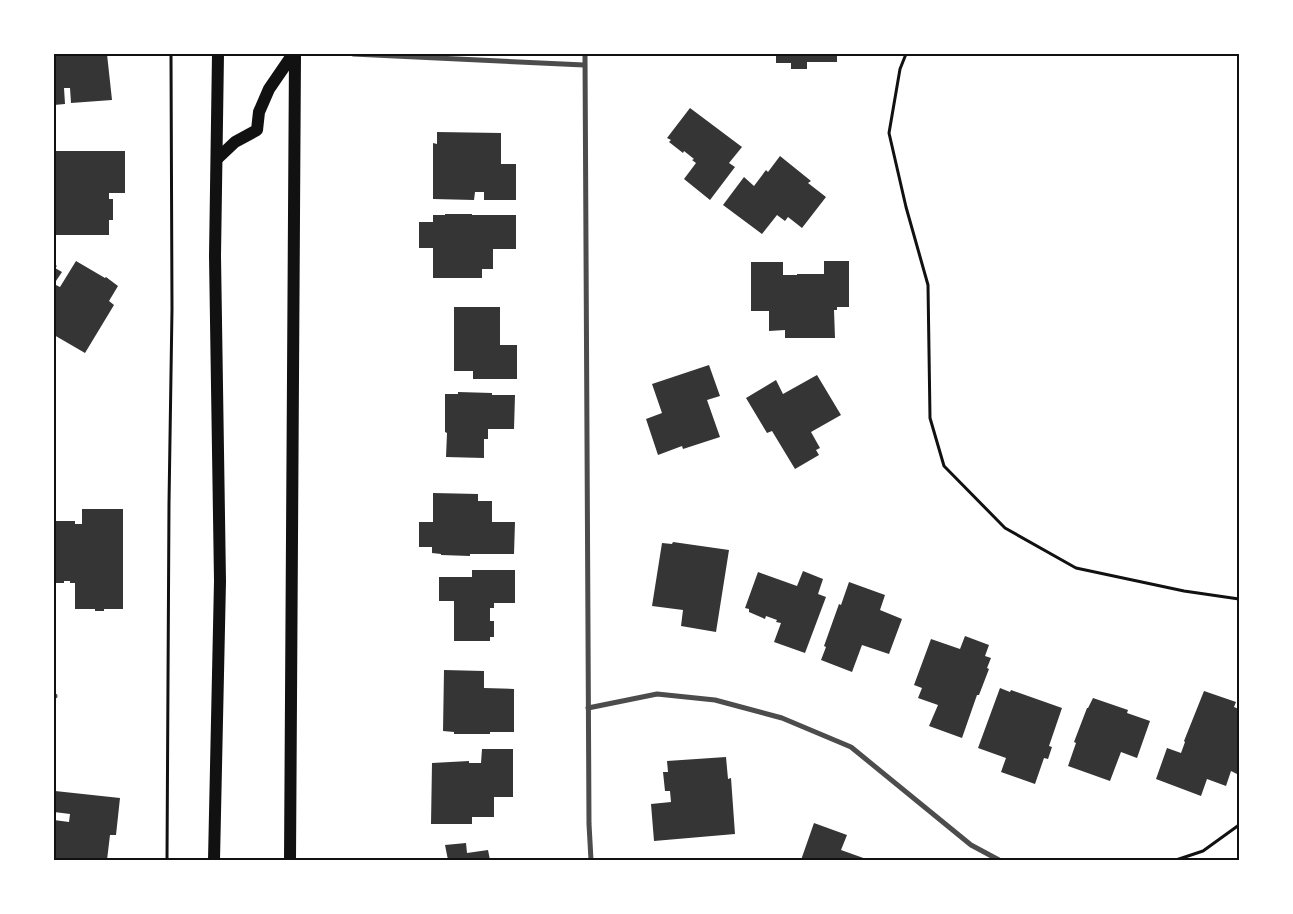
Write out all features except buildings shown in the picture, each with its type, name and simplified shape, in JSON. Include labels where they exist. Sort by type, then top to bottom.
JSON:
[{"type":"main road","points":[[214,860],[220,581],[215,256],[218,54]]},
{"type":"main road","points":[[217,158],[234,142],[257,130],[258,112],[269,89],[294,54]]},
{"type":"main road","points":[[290,860],[294,54]]},
{"type":"street","points":[[353,54],[584,65]]},
{"type":"street","points":[[585,54],[588,824],[590,860]]},
{"type":"street","points":[[588,708],[657,694],[715,700],[782,718],[851,747],[971,845],[999,860]]},
{"type":"path","points":[[167,860],[172,309],[171,54]]},
{"type":"path","points":[[906,54],[900,69],[889,133],[906,207],[928,285],[930,418],[944,466],[1005,528],[1076,568],[1184,591],[1239,599]]},
{"type":"path","points":[[1176,860],[1203,851],[1239,825]]}]
